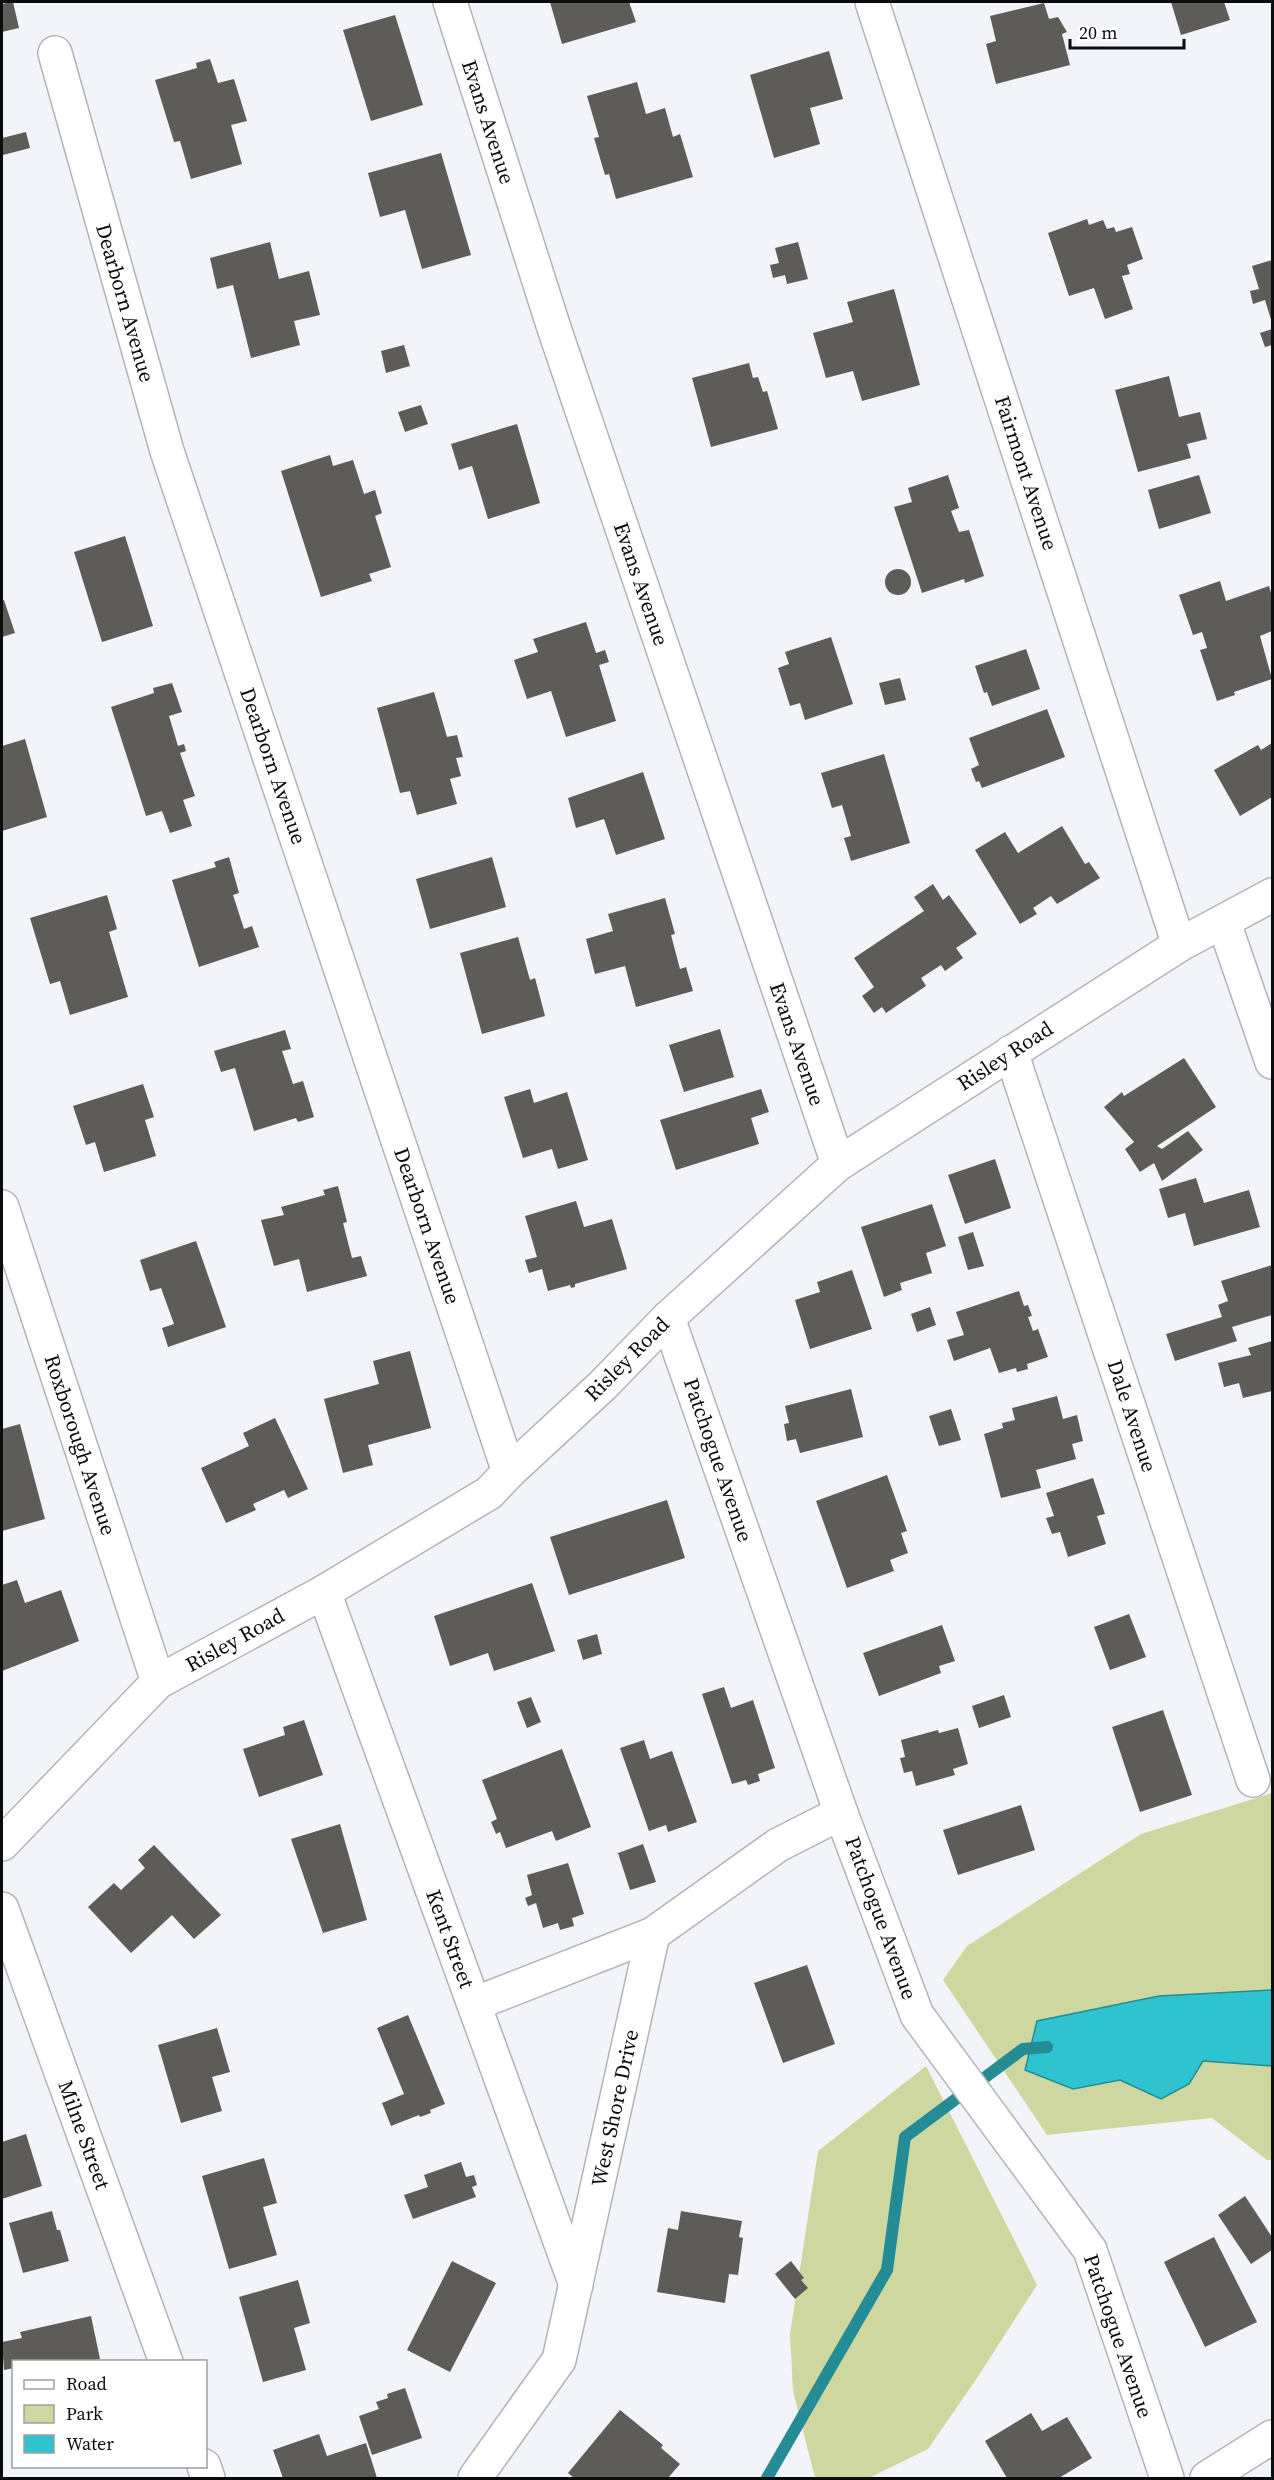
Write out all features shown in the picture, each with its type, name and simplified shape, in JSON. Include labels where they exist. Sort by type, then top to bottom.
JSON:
[{"type":"street","name":"Evans Avenue","points":[[450,2],[558,339],[838,1164]]},
{"type":"street","name":"Fairmont Avenue","points":[[872,2],[1179,945]]},
{"type":"street","name":"Dearborn Avenue","points":[[55,53],[167,451],[509,1472]]},
{"type":"street","name":"Risley Road","points":[[2,1844],[158,1682],[324,1592],[489,1493],[603,1385],[668,1318],[838,1164],[1179,945],[1224,923],[1272,895]]},
{"type":"street","points":[[1224,923],[1272,1062]]},
{"type":"street","name":"Dale Avenue","points":[[1011,1052],[1253,1780]]},
{"type":"street","name":"Roxborough Avenue","points":[[2,1207],[158,1682]]},
{"type":"street","name":"Patchogue Avenue","points":[[668,1318],[842,1813],[917,2015],[1090,2250],[1167,2478]]},
{"type":"street","name":"Kent Street","points":[[324,1592],[576,2285]]},
{"type":"street","points":[[474,2004],[653,1934],[777,1845],[842,1813]]},
{"type":"street","name":"Milne Street","points":[[2,1909],[166,2360]]},
{"type":"street","name":"West Shore Drive","points":[[475,2478],[559,2361],[653,1934]]},
{"type":"street","points":[[1207,2478],[1272,2437]]},
{"type":"green space","points":[[1272,1793],[1272,1990],[1159,1996],[1073,2089],[1120,2080],[1161,2099],[1189,2084],[1203,2060],[1272,2066],[1272,2160],[1267,2160],[1212,2118],[1047,2135],[943,1980],[967,1946],[1141,1834]]},
{"type":"green space","points":[[926,2066],[1037,2285],[928,2449],[869,2478],[815,2478],[793,2391],[790,2334],[818,2151]]},
{"type":"water","points":[[1272,1990],[1272,2066],[1203,2061],[1189,2084],[1161,2099],[1120,2080],[1073,2089],[1025,2070],[1037,2021],[1159,1996]]},
{"type":"building","points":[[13,2],[19,28],[2,32],[2,4]]},
{"type":"building","points":[[550,2],[629,2],[636,22],[562,44]]},
{"type":"building","points":[[1171,2],[1224,2],[1230,20],[1181,35]]},
{"type":"building","points":[[1044,3],[1049,19],[1058,17],[1067,32],[1062,34],[1070,65],[996,84],[986,44],[996,41],[990,16]]},
{"type":"building","points":[[395,15],[423,105],[371,121],[343,30]]},
{"type":"building","points":[[829,51],[843,99],[810,108],[820,144],[774,158],[750,75]]},
{"type":"building","points":[[210,59],[218,83],[234,79],[247,121],[231,125],[242,164],[191,179],[180,141],[174,142],[155,80],[197,68],[196,63]]},
{"type":"building","points":[[637,82],[646,114],[665,108],[673,137],[680,134],[693,177],[616,199],[609,174],[605,175],[594,138],[599,137],[587,96]]},
{"type":"building","points":[[26,132],[30,148],[3,155],[2,138]]},
{"type":"building","points":[[441,153],[471,255],[422,269],[405,210],[380,217],[368,173]]},
{"type":"building","points":[[1087,219],[1089,225],[1103,220],[1107,229],[1114,227],[1116,232],[1132,227],[1143,259],[1127,265],[1130,274],[1122,276],[1133,309],[1105,319],[1094,288],[1069,296],[1048,233]]},
{"type":"building","points":[[270,242],[279,279],[309,271],[320,315],[294,321],[300,345],[251,358],[233,285],[217,289],[210,258]]},
{"type":"building","points":[[798,242],[808,279],[787,284],[785,275],[773,278],[770,265],[779,263],[775,248]]},
{"type":"building","points":[[1272,260],[1272,323],[1265,300],[1253,304],[1250,291],[1259,289],[1252,266]]},
{"type":"building","points":[[894,289],[920,385],[862,401],[853,371],[826,378],[813,333],[853,322],[847,302]]},
{"type":"building","points":[[1272,329],[1272,345],[1265,347],[1260,333]]},
{"type":"building","points":[[404,345],[410,366],[386,373],[381,351]]},
{"type":"building","points":[[749,363],[753,378],[758,377],[763,392],[767,391],[778,429],[711,447],[692,378]]},
{"type":"building","points":[[1169,376],[1179,417],[1200,412],[1207,439],[1187,444],[1191,458],[1138,472],[1115,390]]},
{"type":"building","points":[[421,405],[428,424],[405,432],[398,412]]},
{"type":"building","points":[[517,424],[540,503],[488,519],[472,466],[459,470],[451,444]]},
{"type":"building","points":[[330,455],[333,466],[353,460],[364,494],[375,490],[382,513],[375,516],[391,567],[369,574],[372,581],[321,597],[281,471]]},
{"type":"building","points":[[948,475],[959,508],[951,511],[959,532],[969,530],[984,576],[965,583],[964,579],[922,593],[894,507],[912,502],[908,488]]},
{"type":"building","points":[[1199,475],[1211,513],[1159,529],[1148,490]]},
{"type":"building","points":[[125,536],[153,626],[102,642],[74,552]]},
{"type":"building","points":[[898,569],[907,573],[911,582],[907,591],[898,595],[889,591],[885,582],[889,573]]},
{"type":"building","points":[[1220,581],[1226,601],[1269,586],[1272,596],[1272,631],[1260,636],[1272,679],[1234,692],[1235,695],[1217,701],[1200,650],[1207,648],[1202,632],[1193,635],[1179,595]]},
{"type":"building","points":[[4,600],[15,633],[2,637],[2,601]]},
{"type":"building","points":[[586,622],[596,653],[605,650],[609,662],[599,665],[616,721],[566,737],[551,691],[527,699],[514,660],[538,652],[533,639]]},
{"type":"building","points":[[831,637],[853,704],[805,720],[800,703],[790,706],[778,668],[789,664],[785,652]]},
{"type":"building","points":[[1026,649],[1040,689],[992,706],[987,692],[984,693],[975,666]]},
{"type":"building","points":[[900,678],[906,700],[885,705],[879,683]]},
{"type":"building","points":[[172,683],[182,712],[169,716],[178,746],[184,744],[186,751],[180,753],[195,796],[183,800],[192,826],[170,833],[162,811],[146,816],[111,707],[154,693],[153,688]]},
{"type":"building","points":[[434,692],[447,737],[457,735],[463,757],[456,758],[461,776],[450,779],[457,804],[417,815],[410,791],[400,793],[377,708]]},
{"type":"building","points":[[1047,709],[1065,757],[982,788],[979,781],[976,782],[971,769],[979,765],[969,738]]},
{"type":"building","points":[[25,739],[47,817],[2,831],[2,746]]},
{"type":"building","points":[[1272,743],[1272,797],[1240,816],[1214,770],[1258,745],[1261,750]]},
{"type":"building","points":[[884,754],[910,843],[851,861],[844,838],[851,836],[842,805],[832,808],[821,773]]},
{"type":"building","points":[[643,772],[665,839],[616,855],[604,819],[576,828],[568,798]]},
{"type":"building","points":[[1062,826],[1085,864],[1089,862],[1100,878],[1057,904],[1051,896],[1033,908],[1037,914],[1020,924],[975,850],[1005,832],[1018,853]]},
{"type":"building","points":[[229,857],[239,893],[233,895],[244,929],[252,926],[259,947],[199,967],[172,880],[216,867],[214,862]]},
{"type":"building","points":[[492,857],[506,907],[430,929],[416,879]]},
{"type":"building","points":[[933,884],[943,900],[949,895],[977,934],[956,948],[963,958],[945,971],[941,965],[921,978],[926,986],[886,1013],[882,1007],[874,1013],[862,996],[874,987],[854,958],[924,911],[914,897]]},
{"type":"building","points":[[107,895],[117,929],[109,932],[128,997],[70,1015],[60,981],[50,984],[30,918]]},
{"type":"building","points":[[665,898],[675,934],[671,935],[680,969],[686,967],[693,991],[636,1007],[625,966],[595,974],[586,939],[613,931],[608,914]]},
{"type":"building","points":[[518,937],[530,980],[535,978],[545,1016],[482,1034],[460,953]]},
{"type":"building","points":[[720,1029],[734,1077],[684,1092],[669,1045]]},
{"type":"building","points":[[285,1030],[291,1049],[282,1051],[293,1084],[303,1081],[314,1117],[298,1122],[296,1118],[254,1131],[235,1068],[221,1072],[214,1051]]},
{"type":"building","points":[[1184,1058],[1216,1107],[1157,1146],[1162,1149],[1188,1131],[1203,1150],[1162,1181],[1154,1163],[1140,1172],[1125,1149],[1134,1142],[1104,1107],[1122,1092],[1124,1096]]},
{"type":"building","points":[[143,1084],[154,1117],[145,1120],[156,1156],[104,1172],[95,1142],[86,1145],[73,1106]]},
{"type":"building","points":[[530,1089],[534,1103],[567,1092],[588,1160],[558,1169],[552,1149],[523,1158],[504,1097]]},
{"type":"building","points":[[761,1089],[769,1112],[751,1118],[759,1144],[676,1170],[660,1120]]},
{"type":"building","points":[[995,1159],[1011,1208],[965,1224],[948,1175]]},
{"type":"building","points":[[1196,1178],[1204,1203],[1249,1190],[1260,1227],[1194,1246],[1185,1213],[1168,1218],[1159,1189]]},
{"type":"building","points":[[338,1186],[347,1222],[343,1223],[352,1258],[361,1256],[367,1276],[307,1292],[299,1259],[274,1266],[261,1220],[284,1215],[281,1207],[325,1195],[323,1190]]},
{"type":"building","points":[[576,1201],[584,1227],[612,1219],[627,1269],[575,1284],[575,1287],[571,1288],[570,1285],[548,1291],[542,1269],[529,1273],[525,1260],[537,1257],[525,1216]]},
{"type":"building","points":[[932,1204],[946,1246],[926,1253],[932,1273],[900,1283],[902,1290],[884,1297],[861,1227]]},
{"type":"building","points":[[973,1232],[984,1266],[968,1270],[958,1237]]},
{"type":"building","points":[[196,1241],[226,1327],[168,1347],[162,1328],[174,1324],[161,1288],[150,1291],[140,1260]]},
{"type":"building","points":[[1272,1265],[1272,1315],[1232,1327],[1237,1341],[1175,1361],[1166,1334],[1222,1317],[1218,1305],[1228,1301],[1221,1281]]},
{"type":"building","points":[[852,1270],[872,1329],[810,1349],[795,1300],[820,1292],[817,1282]]},
{"type":"building","points":[[1019,1291],[1024,1306],[1028,1305],[1032,1316],[1028,1317],[1033,1331],[1038,1329],[1048,1357],[1027,1364],[1028,1369],[1017,1372],[1016,1368],[999,1373],[990,1348],[954,1361],[947,1340],[964,1335],[956,1312]]},
{"type":"building","points":[[930,1307],[936,1325],[917,1332],[911,1314]]},
{"type":"building","points":[[1272,1341],[1272,1391],[1243,1398],[1239,1383],[1224,1387],[1218,1363],[1251,1355],[1248,1348]]},
{"type":"building","points":[[410,1351],[431,1428],[368,1445],[373,1465],[343,1473],[324,1399],[379,1384],[373,1361]]},
{"type":"building","points":[[851,1389],[863,1437],[800,1453],[796,1439],[787,1441],[784,1424],[789,1423],[785,1406]]},
{"type":"building","points":[[1057,1396],[1063,1419],[1077,1415],[1083,1441],[1072,1444],[1076,1459],[1036,1470],[1041,1488],[1001,1498],[984,1434],[1003,1428],[1002,1423],[1015,1420],[1012,1408]]},
{"type":"building","points":[[951,1409],[961,1440],[939,1446],[929,1416]]},
{"type":"building","points":[[275,1418],[308,1489],[288,1498],[284,1490],[253,1504],[256,1510],[226,1523],[201,1468],[249,1446],[243,1433]]},
{"type":"building","points":[[20,1424],[45,1519],[2,1531],[2,1429]]},
{"type":"building","points":[[887,1475],[907,1531],[901,1533],[908,1553],[890,1560],[894,1571],[847,1588],[816,1501]]},
{"type":"building","points":[[1093,1478],[1105,1514],[1097,1516],[1106,1544],[1068,1557],[1060,1532],[1052,1534],[1046,1518],[1054,1516],[1046,1493]]},
{"type":"building","points":[[667,1500],[685,1558],[569,1595],[550,1537]]},
{"type":"building","points":[[17,1580],[25,1603],[61,1590],[79,1641],[2,1671],[2,1585]]},
{"type":"building","points":[[532,1583],[555,1651],[494,1671],[488,1653],[450,1666],[434,1616]]},
{"type":"building","points":[[1129,1614],[1146,1657],[1110,1670],[1094,1627]]},
{"type":"building","points":[[942,1625],[955,1661],[939,1666],[941,1673],[879,1696],[863,1653]]},
{"type":"building","points":[[597,1634],[602,1654],[583,1660],[577,1640]]},
{"type":"building","points":[[724,1687],[731,1708],[753,1700],[775,1768],[758,1774],[760,1781],[748,1785],[746,1780],[732,1784],[702,1694]]},
{"type":"building","points":[[1004,1695],[1011,1717],[979,1728],[972,1706]]},
{"type":"building","points":[[531,1697],[541,1722],[527,1728],[517,1702]]},
{"type":"building","points":[[1163,1710],[1192,1795],[1140,1812],[1112,1727]]},
{"type":"building","points":[[304,1720],[323,1775],[259,1797],[243,1749],[285,1735],[283,1727]]},
{"type":"building","points":[[958,1728],[968,1764],[953,1769],[955,1775],[916,1786],[912,1771],[904,1773],[900,1758],[905,1757],[901,1740],[938,1730],[939,1733]]},
{"type":"building","points":[[644,1740],[650,1759],[672,1751],[697,1822],[668,1832],[666,1825],[649,1831],[620,1748]]},
{"type":"building","points":[[562,1749],[591,1827],[556,1841],[552,1831],[506,1848],[500,1832],[496,1834],[491,1822],[497,1819],[482,1780]]},
{"type":"building","points":[[1021,1805],[1035,1850],[958,1875],[943,1830]]},
{"type":"building","points":[[340,1824],[367,1920],[323,1933],[291,1839]]},
{"type":"building","points":[[643,1844],[656,1882],[630,1890],[618,1853]]},
{"type":"building","points":[[154,1845],[221,1915],[194,1939],[172,1915],[131,1953],[88,1907],[114,1883],[121,1890],[145,1868],[138,1860]]},
{"type":"building","points":[[568,1863],[584,1914],[572,1918],[574,1926],[560,1930],[558,1923],[543,1928],[536,1903],[528,1906],[525,1898],[532,1895],[527,1875]]},
{"type":"building","points":[[807,1965],[835,2044],[783,2063],[754,1983]]},
{"type":"building","points":[[408,2015],[445,2104],[430,2110],[431,2113],[420,2117],[419,2115],[391,2126],[382,2103],[404,2094],[377,2028]]},
{"type":"building","points":[[217,2028],[230,2072],[212,2077],[222,2111],[181,2123],[158,2045]]},
{"type":"building","points":[[26,2134],[42,2186],[2,2199],[2,2142]]},
{"type":"building","points":[[264,2158],[277,2203],[263,2207],[277,2255],[229,2269],[202,2176]]},
{"type":"building","points":[[461,2162],[466,2177],[474,2175],[477,2185],[472,2187],[476,2197],[413,2219],[404,2195],[428,2187],[424,2175]]},
{"type":"building","points":[[1245,2196],[1272,2237],[1272,2250],[1251,2264],[1218,2215]]},
{"type":"building","points":[[52,2211],[69,2261],[23,2273],[9,2223]]},
{"type":"building","points":[[681,2211],[742,2221],[739,2237],[743,2238],[738,2275],[729,2274],[725,2303],[657,2292],[668,2228],[678,2230]]},
{"type":"building","points":[[1214,2237],[1257,2322],[1205,2347],[1164,2262]]},
{"type":"building","points":[[452,2261],[496,2283],[450,2372],[407,2350]]},
{"type":"building","points":[[791,2261],[804,2278],[801,2280],[808,2288],[795,2299],[775,2274]]},
{"type":"building","points":[[298,2280],[310,2323],[294,2328],[306,2370],[263,2382],[239,2297]]},
{"type":"building","points":[[91,2316],[100,2359],[12,2360],[12,2368],[4,2370],[2,2342],[22,2338],[20,2332]]},
{"type":"building","points":[[405,2388],[422,2438],[372,2455],[359,2416],[379,2409],[376,2402],[388,2398],[387,2394]]},
{"type":"building","points":[[620,2410],[663,2445],[661,2448],[680,2464],[668,2478],[574,2478],[568,2473]]},
{"type":"building","points":[[1031,2413],[1042,2431],[1067,2417],[1092,2458],[1059,2478],[1007,2478],[985,2441]]},
{"type":"building","points":[[319,2434],[327,2456],[366,2443],[377,2478],[283,2478],[273,2450]]},
{"type":"waterway","points":[[767,2478],[887,2270],[905,2137],[1023,2049],[1047,2047]]}]
